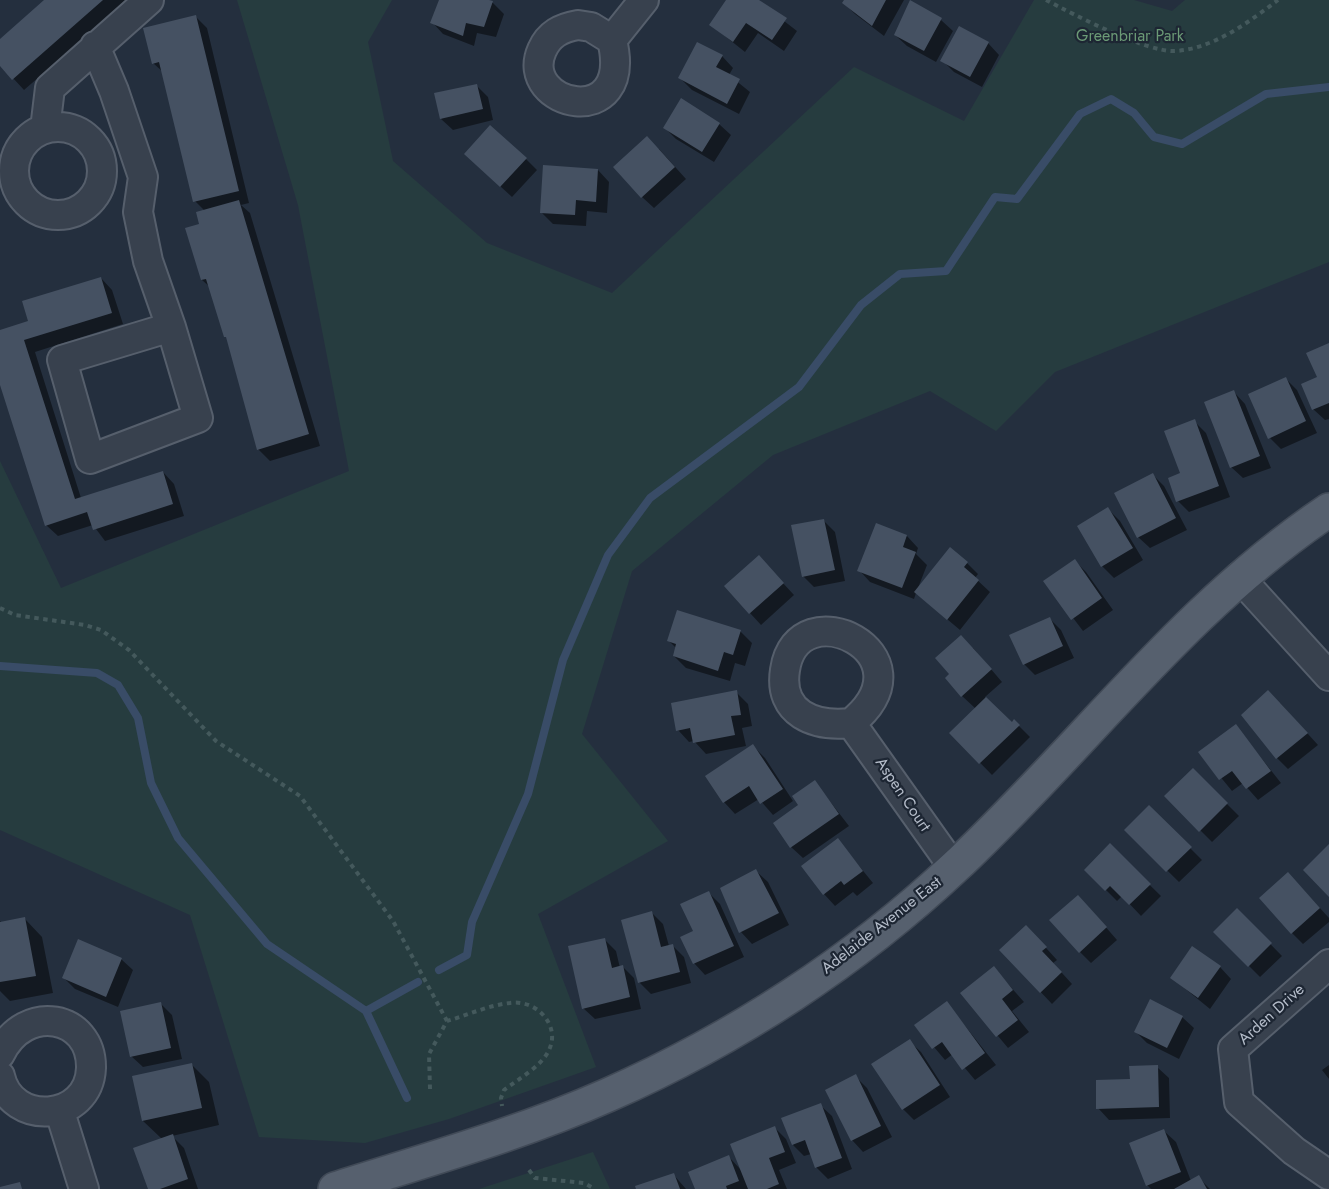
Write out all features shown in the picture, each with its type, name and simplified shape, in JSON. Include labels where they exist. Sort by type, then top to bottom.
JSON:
[{"type":"main road","name":"Adelaide Avenue East","points":[[334,1189],[490,1139],[606,1096],[668,1067],[782,1001],[852,954],[954,868],[999,825],[1134,678],[1239,577],[1329,510]]},
{"type":"street","points":[[45,129],[50,87],[149,0]]},
{"type":"street","points":[[612,39],[644,0]]},
{"type":"street","points":[[95,46],[114,91],[143,177],[138,212],[148,261],[171,327],[198,418],[90,459],[62,360],[171,327]]},
{"type":"street","points":[[69,128],[90,140],[101,161],[100,185],[93,199],[81,209],[66,215],[50,215],[36,209],[24,199],[7,163],[29,138],[45,129],[69,128]]},
{"type":"street","points":[[100,185],[138,212]]},
{"type":"street","points":[[1239,577],[1329,676]]},
{"type":"street","name":"Aspen Court","points":[[851,723],[954,868]]},
{"type":"street","name":"Arden Drive","points":[[1329,964],[1233,1049],[1239,1102],[1294,1151],[1329,1175]]},
{"type":"street","points":[[0,1054],[6,1041],[16,1030],[36,1022],[58,1022],[71,1028],[81,1038],[90,1060],[87,1083],[79,1097],[60,1112],[36,1111],[21,1106],[9,1096],[0,1076]]},
{"type":"street","points":[[60,1112],[84,1189]]},
{"type":"path","points":[[1046,0],[1108,30],[1161,50],[1173,51],[1207,44],[1242,25],[1278,0]]},
{"type":"path","points":[[0,608],[15,615],[85,625],[101,630],[129,650],[216,741],[300,796],[393,921],[447,1021]]},
{"type":"path","points":[[430,1089],[429,1054],[447,1021],[510,1003],[522,1003],[534,1007],[549,1022],[552,1037],[549,1051],[504,1090],[501,1098],[502,1109]]},
{"type":"path","points":[[529,1170],[535,1178],[577,1181],[595,1189]]},
{"type":"green space","name":"Greenbriar Park","points":[[237,0],[392,0],[368,42],[393,161],[487,243],[612,293],[854,67],[964,121],[1034,0],[1134,0],[1172,11],[1185,0],[1329,0],[1329,262],[1055,372],[996,431],[930,391],[773,455],[632,571],[582,734],[668,841],[538,914],[596,1067],[449,1119],[365,1143],[259,1137],[190,915],[0,830],[0,461],[61,588],[349,471],[298,205]]},
{"type":"green space","points":[[593,1152],[610,1189],[479,1189]]},
{"type":"building","points":[[44,0],[103,0],[12,80],[0,66],[0,39]]},
{"type":"building","points":[[439,0],[493,1],[484,27],[466,23],[463,36],[430,23]]},
{"type":"building","points":[[726,0],[759,0],[787,18],[772,40],[746,23],[733,42],[709,25]]},
{"type":"building","points":[[844,0],[886,0],[872,26],[842,3]]},
{"type":"building","points":[[910,0],[942,18],[924,51],[894,35]]},
{"type":"building","points":[[196,15],[239,191],[193,202],[159,62],[152,64],[143,28]]},
{"type":"building","points":[[959,26],[989,42],[970,77],[940,61]]},
{"type":"building","points":[[697,42],[723,55],[716,67],[740,79],[727,104],[678,78]]},
{"type":"building","points":[[477,84],[483,109],[440,119],[434,93]]},
{"type":"building","points":[[681,98],[720,123],[702,152],[663,128]]},
{"type":"building","points":[[490,125],[527,158],[500,187],[464,154]]},
{"type":"building","points":[[647,136],[675,167],[641,198],[613,167]]},
{"type":"building","points":[[543,165],[598,169],[596,202],[576,200],[575,215],[540,213]]},
{"type":"building","points":[[239,200],[309,434],[257,450],[226,337],[224,337],[206,279],[201,280],[185,228],[199,224],[196,212]]},
{"type":"building","points":[[101,277],[112,313],[24,340],[75,499],[163,471],[173,504],[93,530],[87,512],[45,526],[0,385],[0,330],[28,321],[22,301]]},
{"type":"building","points":[[1329,343],[1329,403],[1312,410],[1301,384],[1317,377],[1306,353]]},
{"type":"building","points":[[1286,377],[1306,421],[1268,439],[1248,394]]},
{"type":"building","points":[[1234,390],[1260,456],[1230,468],[1204,402]]},
{"type":"building","points":[[1195,419],[1219,486],[1176,502],[1168,478],[1180,473],[1164,431]]},
{"type":"building","points":[[1153,473],[1176,518],[1137,538],[1114,493]]},
{"type":"building","points":[[1108,507],[1133,548],[1101,567],[1077,526]]},
{"type":"building","points":[[824,519],[835,570],[802,577],[791,525]]},
{"type":"building","points":[[876,523],[907,535],[903,547],[916,552],[902,588],[857,571]]},
{"type":"building","points":[[950,547],[968,562],[964,567],[979,580],[947,620],[914,592]]},
{"type":"building","points":[[759,555],[784,583],[749,614],[724,586]]},
{"type":"building","points":[[1075,559],[1102,598],[1071,620],[1043,581]]},
{"type":"building","points":[[677,610],[741,630],[733,655],[724,652],[718,671],[673,656],[676,644],[667,641]]},
{"type":"building","points":[[1050,617],[1063,646],[1023,665],[1009,635]]},
{"type":"building","points":[[961,635],[992,669],[961,697],[945,678],[949,674],[935,658]]},
{"type":"building","points":[[737,690],[741,715],[731,716],[735,735],[693,743],[690,728],[676,731],[671,703]]},
{"type":"building","points":[[1268,690],[1308,733],[1276,759],[1241,715]]},
{"type":"building","points":[[986,697],[1012,722],[1014,719],[1020,725],[979,764],[949,733]]},
{"type":"building","points":[[1236,724],[1271,771],[1246,789],[1232,771],[1219,780],[1198,752]]},
{"type":"building","points":[[753,744],[783,789],[760,804],[749,786],[723,803],[705,776]]},
{"type":"building","points":[[1193,768],[1228,803],[1199,832],[1164,796]]},
{"type":"building","points":[[815,780],[839,814],[790,848],[773,823],[798,805],[792,796]]},
{"type":"building","points":[[1149,805],[1192,847],[1166,872],[1124,830]]},
{"type":"building","points":[[838,838],[863,871],[844,885],[841,881],[823,895],[801,866]]},
{"type":"building","points":[[1110,843],[1151,884],[1129,905],[1110,886],[1105,891],[1084,870]]},
{"type":"building","points":[[1329,844],[1329,897],[1303,870]]},
{"type":"building","points":[[756,869],[779,913],[739,933],[720,888]]},
{"type":"building","points":[[1288,872],[1320,908],[1291,934],[1259,898]]},
{"type":"building","points":[[709,891],[734,946],[693,964],[680,937],[693,931],[680,904]]},
{"type":"building","points":[[1078,895],[1107,927],[1079,953],[1049,920]]},
{"type":"building","points":[[1237,908],[1272,943],[1248,967],[1213,932]]},
{"type":"building","points":[[652,911],[661,947],[673,944],[680,972],[638,983],[621,920]]},
{"type":"building","points":[[25,917],[36,976],[0,982],[0,922]]},
{"type":"building","points":[[1026,925],[1047,947],[1042,951],[1062,972],[1040,993],[999,950]]},
{"type":"building","points":[[605,938],[612,968],[623,965],[630,997],[582,1009],[568,946]]},
{"type":"building","points":[[78,939],[122,958],[106,997],[62,978]]},
{"type":"building","points":[[1192,946],[1221,966],[1198,998],[1170,978]]},
{"type":"building","points":[[994,966],[1013,990],[1002,999],[1018,1020],[996,1037],[960,993]]},
{"type":"building","points":[[1150,999],[1183,1016],[1167,1048],[1134,1032]]},
{"type":"building","points":[[947,1001],[985,1053],[962,1070],[942,1042],[932,1049],[914,1025]]},
{"type":"building","points":[[161,1002],[171,1048],[130,1057],[120,1011]]},
{"type":"building","points":[[910,1039],[940,1085],[902,1110],[871,1064]]},
{"type":"building","points":[[192,1063],[202,1108],[142,1121],[132,1076]]},
{"type":"building","points":[[1158,1065],[1159,1107],[1096,1109],[1096,1080],[1130,1079],[1129,1066]]},
{"type":"building","points":[[856,1074],[881,1126],[851,1141],[825,1090]]},
{"type":"building","points":[[821,1103],[842,1158],[815,1168],[805,1140],[792,1145],[781,1118]]},
{"type":"building","points":[[775,1126],[785,1152],[769,1158],[779,1184],[767,1189],[748,1189],[730,1144]]},
{"type":"building","points":[[1164,1129],[1181,1172],[1146,1186],[1129,1143]]},
{"type":"building","points":[[173,1134],[188,1179],[160,1189],[148,1189],[133,1148]]},
{"type":"building","points":[[729,1155],[739,1181],[726,1186],[727,1189],[695,1189],[688,1172]]},
{"type":"building","points":[[674,1173],[680,1189],[636,1189],[635,1186]]},
{"type":"building","points":[[1199,1175],[1207,1189],[1174,1189]]},
{"type":"building","points":[[20,1182],[22,1189],[0,1189],[0,1187]]},
{"type":"waterway","points":[[439,970],[467,955],[472,922],[528,794],[563,660],[608,555],[650,498],[799,387],[861,305],[900,274],[946,271],[995,197],[1017,199],[1080,114],[1111,99],[1134,113],[1154,137],[1182,144],[1266,94],[1329,87]]},
{"type":"waterway","points":[[0,666],[97,673],[118,685],[138,718],[151,783],[178,838],[267,944],[366,1011],[407,1098]]},
{"type":"waterway","points":[[366,1011],[418,982]]}]
